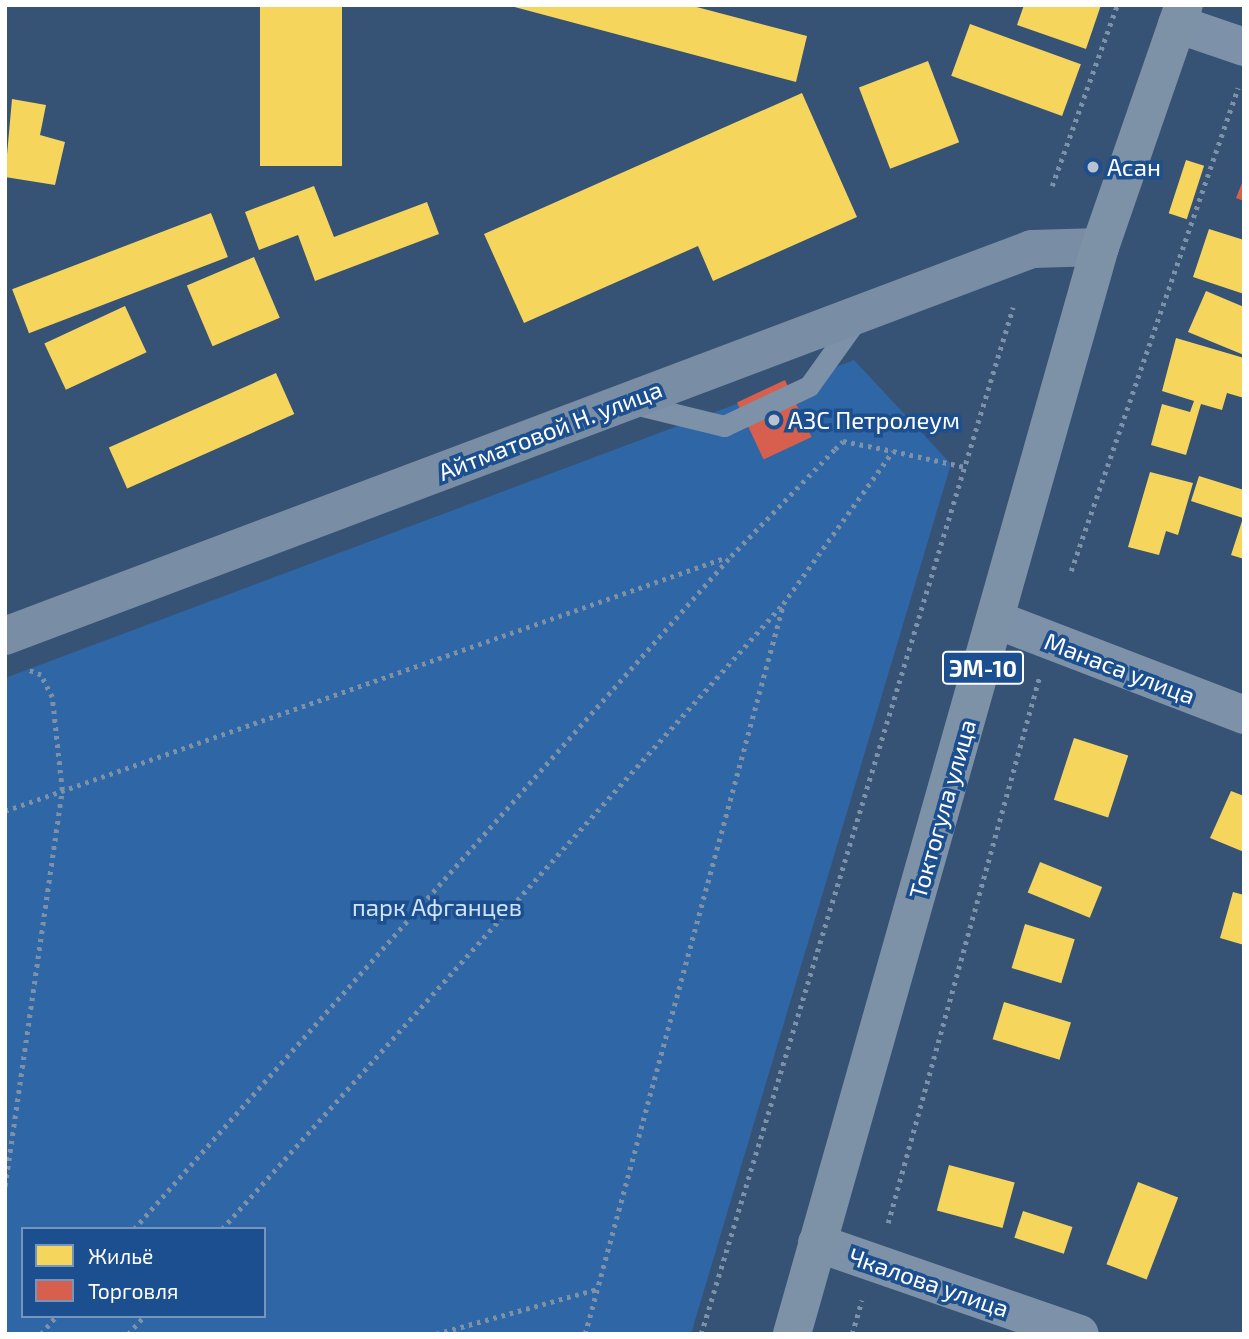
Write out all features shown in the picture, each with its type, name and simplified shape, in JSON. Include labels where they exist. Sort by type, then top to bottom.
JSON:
[{"type":"highway","name":"Токтогула улица","points":[[792,1334],[997,620],[1100,247],[1181,15]]},
{"type":"main road","name":"Айтматовой Н. улица","points":[[11,650],[625,402],[1032,249],[1100,247]]},
{"type":"street","points":[[1181,15],[1244,47]]},
{"type":"street","name":"Манаса улица","points":[[997,620],[1244,715]]},
{"type":"street","name":"Чкалова улица","points":[[817,1243],[1080,1334]]},
{"type":"lane","points":[[625,402],[724,426],[809,386],[862,313]]},
{"type":"path","points":[[1052,186],[1117,5]]},
{"type":"path","points":[[1071,571],[1238,88]]},
{"type":"path","points":[[701,1334],[1013,307]]},
{"type":"path","points":[[136,1227],[731,556],[843,441],[965,467]]},
{"type":"path","points":[[224,1227],[783,604],[893,451]]},
{"type":"path","points":[[5,811],[731,556]]},
{"type":"path","points":[[585,1334],[783,604]]},
{"type":"path","points":[[5,1186],[62,790],[52,696],[41,676],[11,650]]},
{"type":"path","points":[[888,1223],[1043,664]]},
{"type":"path","points":[[436,1334],[597,1289]]},
{"type":"path","points":[[852,1334],[862,1300]]},
{"type":"path","points":[[41,1334],[54,1318]]},
{"type":"path","points":[[128,1334],[142,1318]]},
{"type":"green space","name":"парк Афганцев","points":[[854,360],[951,464],[691,1334],[5,1334],[5,678]]},
{"type":"building: Жильё","points":[[260,5],[342,5],[342,166],[260,166]]},
{"type":"building: Жильё","points":[[507,5],[689,5],[807,36],[796,82]]},
{"type":"building: Жильё","points":[[1024,5],[1101,5],[1086,49],[1017,25]]},
{"type":"building: Жильё","points":[[970,24],[1081,64],[1062,116],[951,76]]},
{"type":"building: Жильё","points":[[928,61],[959,142],[890,169],[859,88]]},
{"type":"building: Жильё","points":[[802,93],[857,217],[713,281],[698,246],[524,323],[484,234]]},
{"type":"building: Жильё","points":[[12,99],[46,105],[40,135],[65,142],[55,185],[5,177]]},
{"type":"building: Жильё","points":[[1186,160],[1204,166],[1187,219],[1169,213]]},
{"type":"building: Жильё","points":[[314,186],[334,237],[427,202],[439,234],[315,281],[298,235],[259,250],[245,212]]},
{"type":"building: Жильё","points":[[211,213],[228,257],[29,333],[12,289]]},
{"type":"building: Жильё","points":[[1209,229],[1244,240],[1244,294],[1193,277]]},
{"type":"building: Жильё","points":[[254,257],[280,318],[213,346],[187,286]]},
{"type":"building: Жильё","points":[[1206,291],[1244,307],[1244,355],[1188,332]]},
{"type":"building: Жильё","points":[[125,306],[147,352],[66,390],[44,344]]},
{"type":"building: Жильё","points":[[1176,338],[1244,358],[1244,398],[1227,393],[1222,410],[1201,404],[1186,455],[1151,445],[1162,404],[1190,412],[1194,401],[1162,391]]},
{"type":"building: Жильё","points":[[276,373],[294,414],[127,489],[109,447]]},
{"type":"building: Жильё","points":[[1150,472],[1193,483],[1178,535],[1166,531],[1159,555],[1128,547]]},
{"type":"building: Жильё","points":[[1199,476],[1244,490],[1244,559],[1231,555],[1243,518],[1191,501]]},
{"type":"building: Жильё","points":[[1074,738],[1128,756],[1108,817],[1054,800]]},
{"type":"building: Жильё","points":[[1231,791],[1244,796],[1244,852],[1210,838]]},
{"type":"building: Жильё","points":[[1040,862],[1102,887],[1090,918],[1028,893]]},
{"type":"building: Жильё","points":[[1233,892],[1244,895],[1244,945],[1220,938]]},
{"type":"building: Жильё","points":[[1025,924],[1075,939],[1061,983],[1012,968]]},
{"type":"building: Жильё","points":[[1004,1002],[1071,1022],[1060,1060],[993,1039]]},
{"type":"building: Жильё","points":[[949,1165],[1015,1183],[1003,1228],[937,1210]]},
{"type":"building: Жильё","points":[[1138,1182],[1178,1197],[1147,1280],[1106,1264]]},
{"type":"building: Жильё","points":[[1023,1211],[1072,1227],[1064,1254],[1014,1238]]},
{"type":"building: Торговля","points":[[1244,178],[1244,201],[1236,198]]},
{"type":"building: Торговля","name":"АЗС Петролеум","points":[[785,380],[812,437],[764,459],[737,402]]},
{"type":"place","name":"Асан","points":[[1093,167]]},
{"type":"place","name":"АЗС Петролеум","points":[[774,420]]}]
